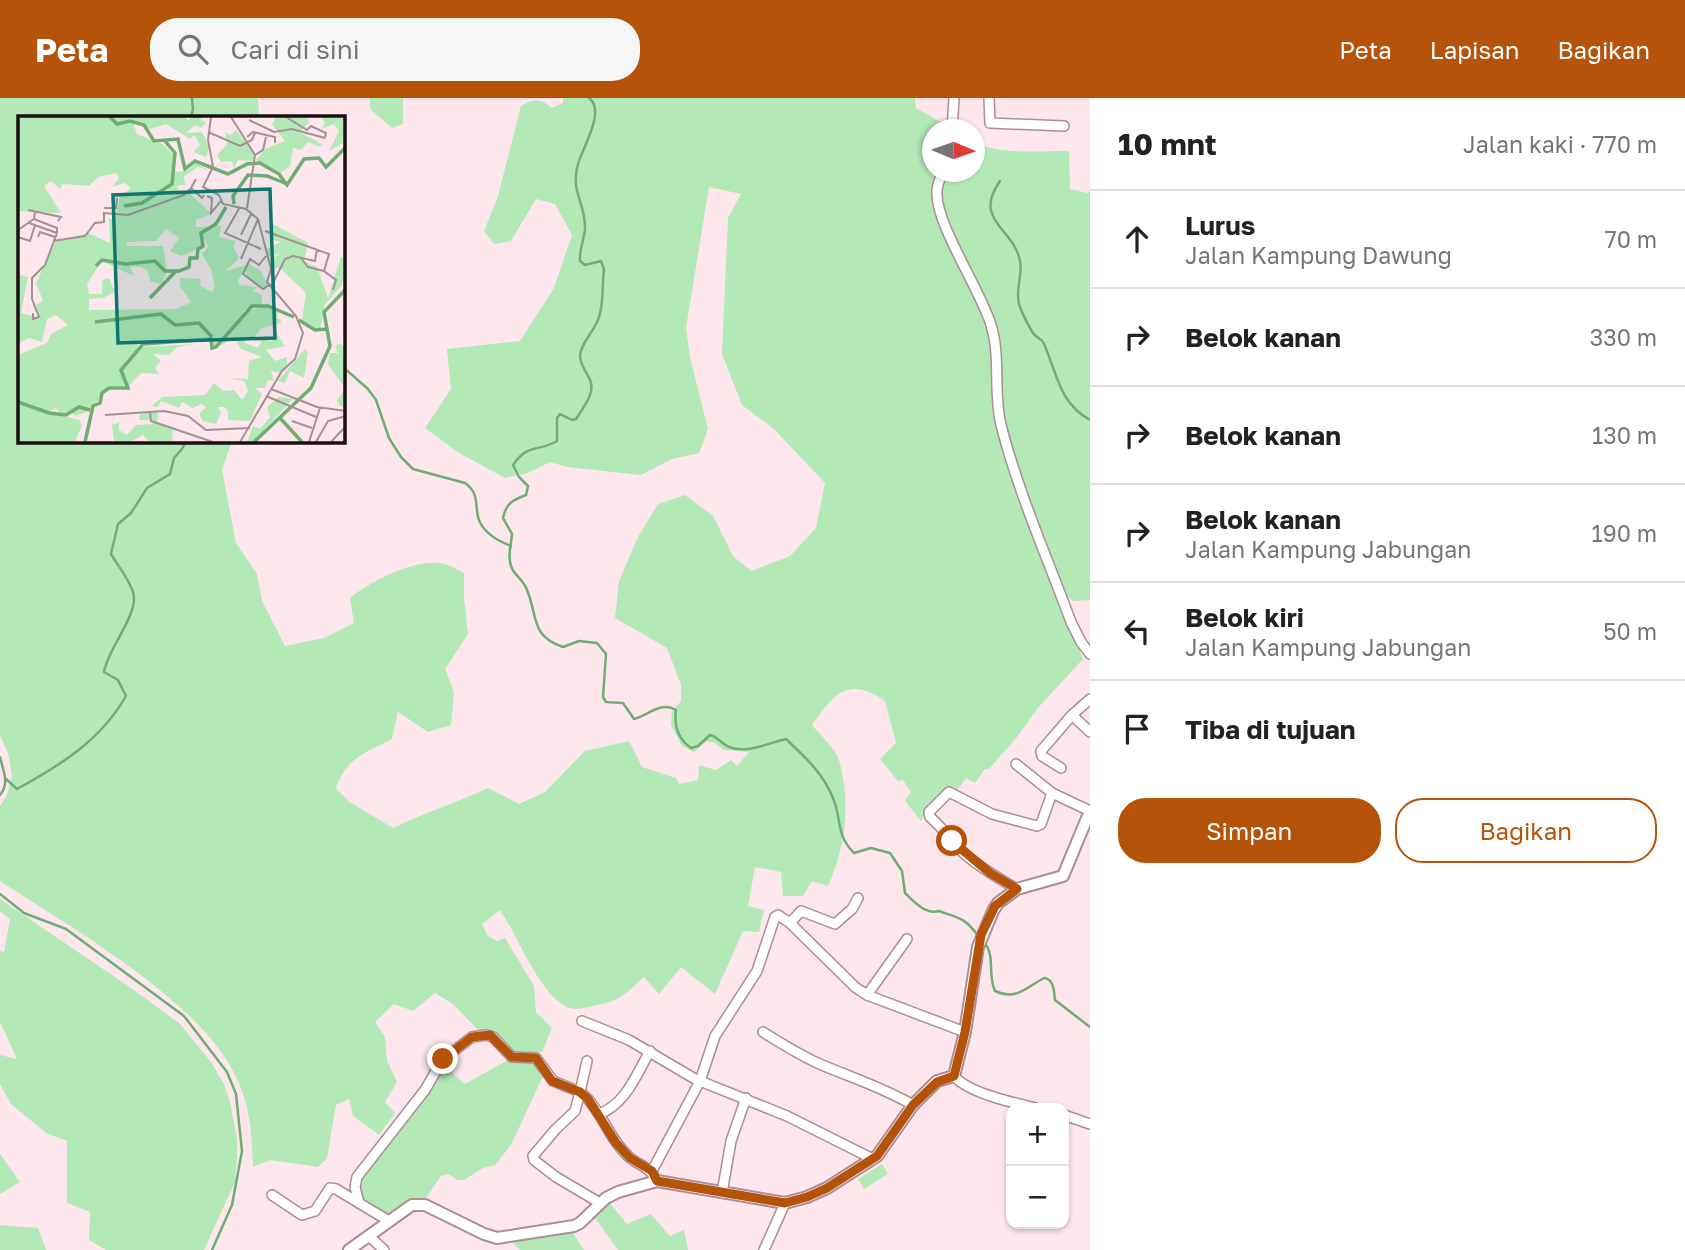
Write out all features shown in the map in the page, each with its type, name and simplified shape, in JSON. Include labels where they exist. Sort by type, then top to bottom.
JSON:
[{"type":"street","points":[[953,119],[954,98]]},
{"type":"street","points":[[989,98],[990,122],[1064,126]]},
{"type":"street","points":[[940,182],[936,194],[947,227],[992,326],[996,395],[1011,458],[1071,622],[1090,654]]},
{"type":"street","points":[[1061,768],[1040,753],[1090,698]]},
{"type":"street","points":[[1072,715],[1090,732]]},
{"type":"street","points":[[954,1076],[965,1032],[978,947],[995,906],[1017,889],[1063,876],[1090,811],[1052,793],[1016,764]]},
{"type":"street","points":[[1017,889],[990,873],[953,843],[949,835],[930,817],[929,812],[950,792],[992,814],[1039,825],[1052,793]]},
{"type":"street","points":[[790,923],[801,911],[835,924],[852,909],[859,898]]},
{"type":"street","points":[[349,1250],[412,1205],[425,1205],[484,1234],[502,1238],[574,1226],[600,1203],[654,1176],[700,1081],[715,1036],[758,971],[775,917],[782,916],[855,987],[867,995],[965,1032]]},
{"type":"street","points":[[867,995],[907,939]]},
{"type":"street","points":[[583,1021],[629,1040],[700,1081],[746,1098],[873,1159]]},
{"type":"street","points":[[763,1032],[787,1048],[822,1065],[876,1085],[913,1105]]},
{"type":"street","points":[[359,1203],[355,1187],[357,1177],[425,1090],[443,1059],[472,1037],[490,1035],[512,1057],[536,1058],[552,1081],[580,1092],[588,1099],[616,1143],[630,1158],[654,1176],[722,1194],[785,1203],[827,1188],[873,1159],[881,1152],[913,1105],[937,1082],[954,1076]]},
{"type":"street","points":[[599,1114],[612,1109],[621,1101],[650,1051]]},
{"type":"street","points":[[587,1061],[575,1111],[533,1156],[534,1160],[556,1177],[600,1203]]},
{"type":"street","points":[[954,1076],[964,1084],[1014,1103]]},
{"type":"street","points":[[722,1194],[731,1141],[746,1098]]},
{"type":"street","points":[[1069,1117],[1090,1124]]},
{"type":"street","points":[[272,1195],[302,1214],[314,1212],[330,1188],[336,1189],[389,1221]]},
{"type":"street","points":[[764,1250],[785,1203]]},
{"type":"street","points":[[370,1237],[384,1250]]},
{"type":"green space","points":[[0,98],[258,98],[259,116],[18,116],[18,443],[231,443],[222,470],[236,543],[257,574],[262,601],[285,646],[324,638],[354,623],[350,598],[395,572],[433,563],[447,565],[464,573],[468,634],[445,669],[454,692],[451,725],[428,732],[398,712],[392,739],[365,752],[351,763],[336,788],[348,801],[393,828],[488,788],[519,804],[545,792],[585,751],[629,741],[642,767],[676,778],[679,784],[698,780],[699,765],[716,770],[731,760],[737,766],[749,752],[724,750],[707,741],[694,752],[682,746],[671,725],[672,712],[681,701],[681,685],[667,648],[615,618],[619,581],[638,537],[658,504],[685,495],[713,516],[733,556],[751,571],[790,556],[816,528],[825,483],[774,429],[742,405],[722,354],[728,218],[741,194],[709,187],[686,328],[690,357],[708,429],[699,453],[672,459],[641,475],[567,467],[550,462],[528,473],[505,478],[459,453],[425,428],[451,389],[447,349],[520,341],[554,288],[572,235],[555,204],[536,199],[511,241],[494,244],[484,231],[498,196],[521,106],[533,100],[544,102],[552,108],[563,103],[563,98],[915,98],[916,108],[935,119],[922,119],[922,182],[985,182],[985,146],[1008,151],[1069,151],[1070,189],[1087,193],[1090,191],[1090,600],[1073,601],[1067,596],[1060,600],[1083,659],[975,783],[966,778],[956,792],[947,787],[921,821],[905,801],[911,792],[903,780],[898,781],[880,759],[896,743],[885,701],[872,693],[851,689],[835,697],[812,725],[837,755],[845,792],[843,840],[828,886],[812,881],[803,896],[783,896],[781,872],[755,867],[748,906],[764,910],[759,932],[743,931],[715,994],[681,967],[659,994],[644,977],[613,1001],[572,1009],[547,990],[500,910],[482,924],[488,936],[497,941],[505,938],[534,986],[536,1012],[552,1028],[542,1052],[513,1053],[498,1035],[478,1030],[453,1004],[435,993],[413,1011],[394,1004],[375,1022],[385,1037],[387,1061],[397,1082],[385,1102],[395,1113],[379,1135],[353,1116],[349,1099],[336,1105],[327,1158],[318,1167],[270,1160],[253,1167],[251,1131],[244,1096],[234,1073],[216,1045],[192,1018],[162,992],[95,942],[0,881],[0,806],[7,795],[12,776],[8,753],[0,736]]},
{"type":"green space","points":[[369,98],[403,98],[403,124],[392,128],[371,110]]},
{"type":"green space","points":[[0,899],[180,1024],[211,1062],[224,1084],[237,1139],[235,1182],[204,1250],[106,1250],[89,1240],[90,1212],[67,1203],[67,1141],[46,1133],[11,1104],[0,1084],[0,1055],[17,1059],[0,1022],[0,951],[4,952],[10,919],[0,911]]},
{"type":"green space","points":[[510,1059],[535,1060],[543,1076],[511,1145],[495,1165],[483,1168],[464,1180],[458,1180],[448,1174],[441,1176],[426,1198],[411,1200],[389,1217],[360,1199],[360,1180],[443,1065],[465,1084]]},
{"type":"green space","points":[[0,1154],[20,1182],[0,1194]]},
{"type":"green space","points":[[882,1164],[888,1174],[864,1189],[858,1179]]},
{"type":"green space","points":[[609,1202],[627,1224],[651,1214],[670,1236],[684,1230],[688,1250],[618,1250],[595,1218]]},
{"type":"green space","points":[[0,1225],[38,1228],[46,1250],[0,1250]]},
{"type":"green space","points":[[559,1232],[573,1233],[584,1250],[520,1250],[510,1240]]},
{"type":"waterway","points":[[191,116],[192,98]]},
{"type":"waterway","points":[[589,98],[594,104],[594,120],[576,174],[585,220],[580,261],[585,265],[601,261],[604,269],[599,317],[580,356],[591,382],[591,393],[576,419],[572,420],[560,414],[557,418],[557,441],[529,451],[513,465],[528,486],[526,495],[511,503],[503,518],[512,534],[510,563],[526,587],[540,631],[552,642],[563,647],[579,641],[597,643],[606,654],[603,697],[606,702],[623,703],[634,719],[660,708],[676,710],[678,731],[691,748],[698,746],[710,735],[736,749],[758,747],[786,739],[813,766],[829,789],[836,805],[844,839],[854,853],[871,848],[890,853],[902,871],[905,893],[912,900],[929,911],[939,911],[962,920],[979,937]]},
{"type":"waterway","points":[[1000,181],[990,206],[992,215],[1010,240],[1020,261],[1020,307],[1033,333],[1043,342],[1065,396],[1090,420]]},
{"type":"waterway","points":[[345,369],[376,400],[389,438],[401,457],[413,469],[465,483],[474,494],[478,517],[483,527],[496,539],[511,546]]},
{"type":"waterway","points":[[6,779],[17,789],[64,761],[105,726],[126,696],[118,680],[104,672],[128,620],[134,600],[129,582],[111,554],[118,524],[131,513],[147,488],[170,474],[174,458],[185,443]]},
{"type":"waterway","points":[[0,757],[5,782],[0,795]]},
{"type":"waterway","points":[[0,894],[24,913],[66,929],[184,1016],[227,1072],[236,1094],[242,1151],[232,1205],[212,1250]]},
{"type":"waterway","points":[[984,942],[990,953],[995,991],[1015,994],[1044,978],[1047,979],[1053,986],[1055,1000],[1090,1027]]},
{"type":"route","points":[[443,1059],[472,1037],[490,1035],[512,1057],[533,1056],[539,1060],[552,1081],[584,1095],[616,1143],[630,1158],[652,1171],[657,1181],[785,1203],[807,1197],[827,1188],[877,1156],[913,1105],[937,1082],[954,1076],[965,1032],[981,935],[995,906],[1017,889],[990,873],[952,841]]}]
